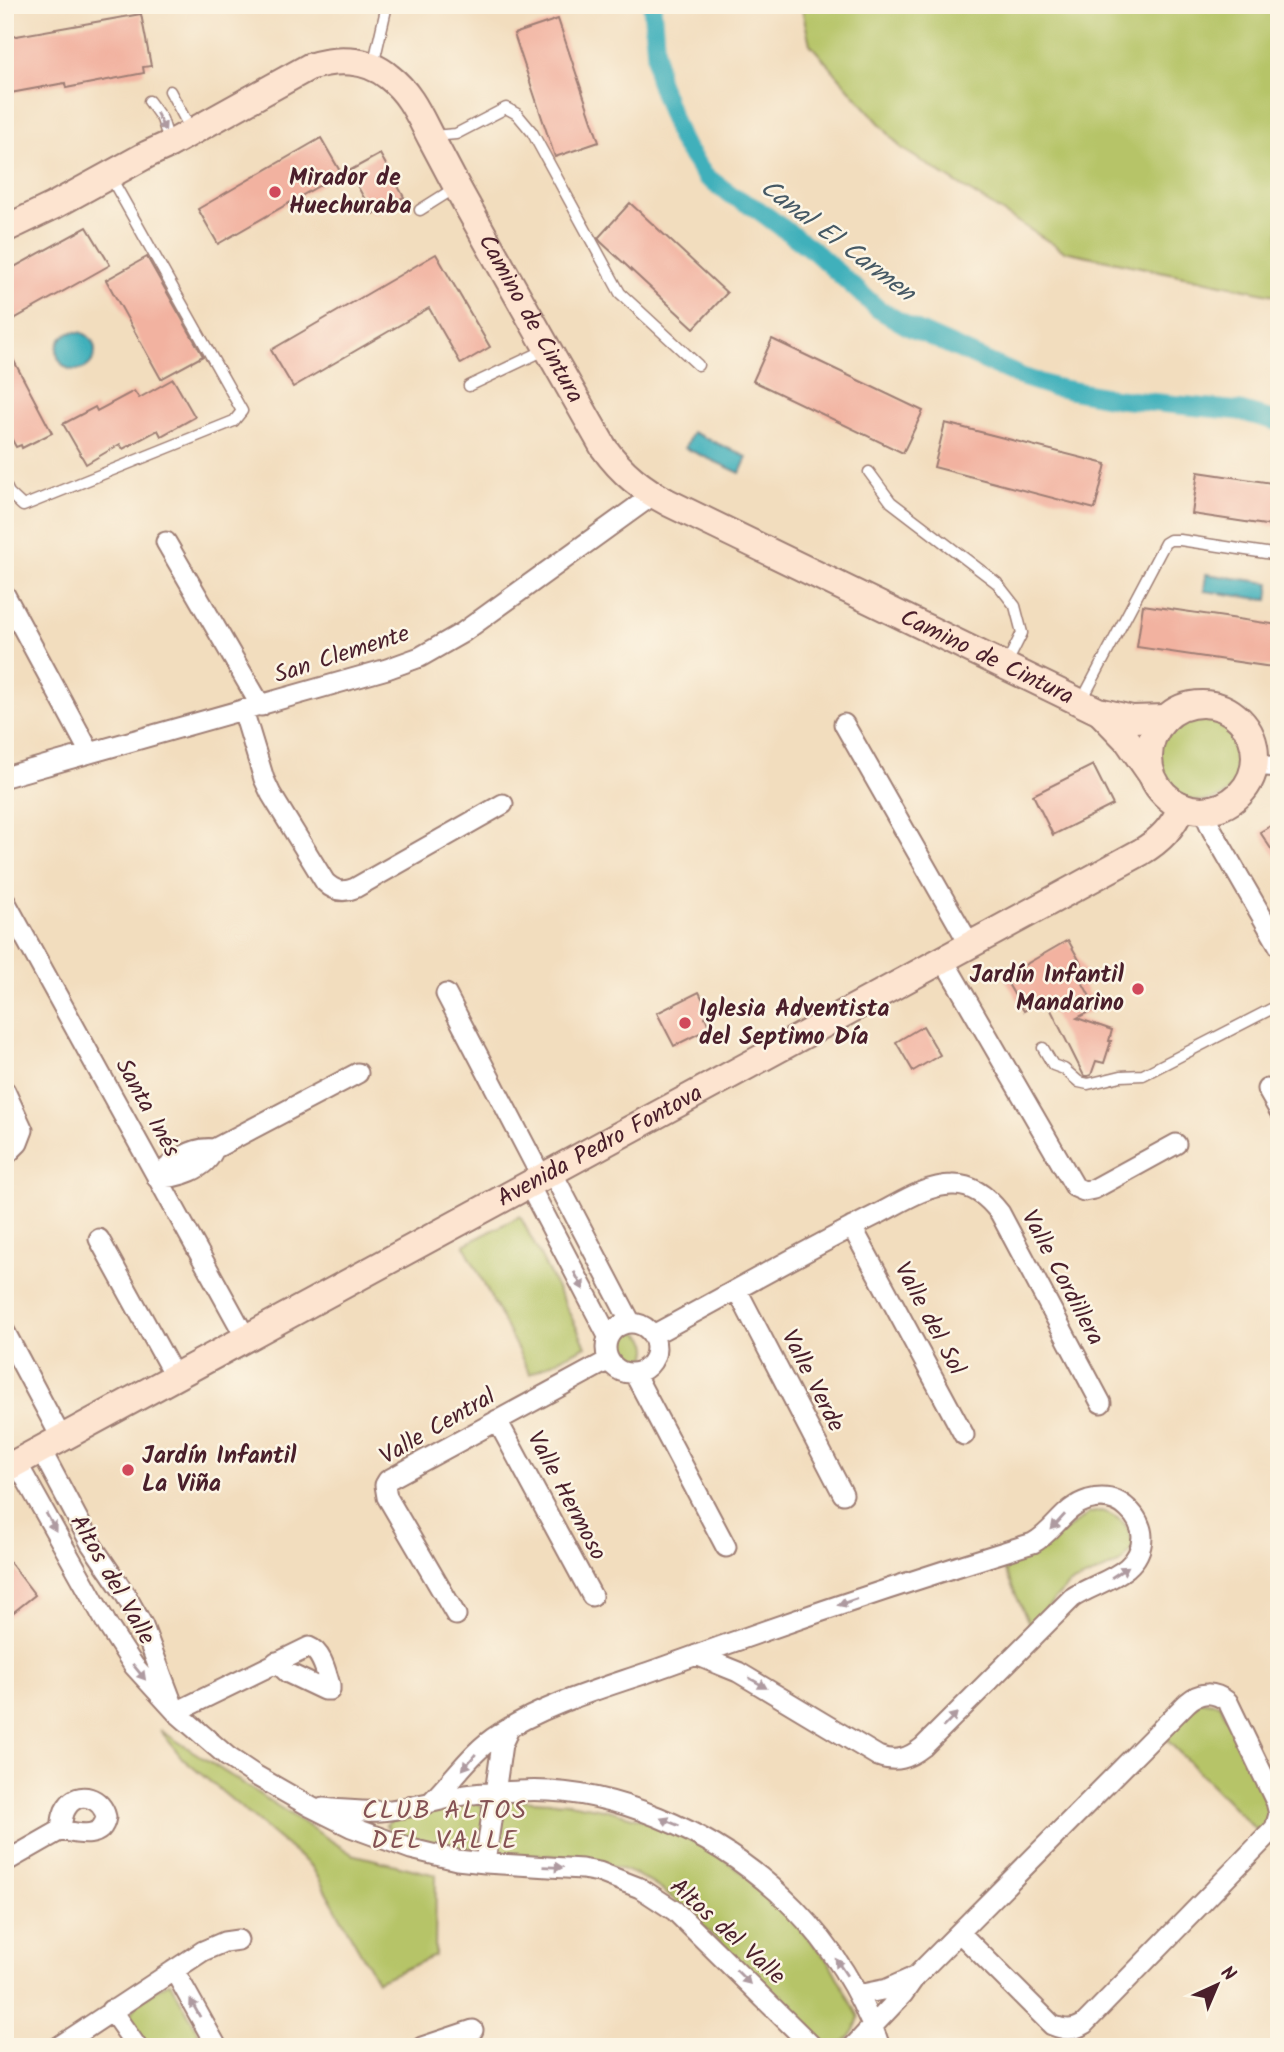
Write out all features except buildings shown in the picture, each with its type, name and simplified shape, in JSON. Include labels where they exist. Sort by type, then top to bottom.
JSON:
[{"type":"street","name":"Camino de Cintura","points":[[5,229],[181,138],[309,67],[339,61],[373,67],[389,76],[407,94],[416,108],[457,187],[604,449],[628,477],[653,495],[1090,707],[1132,719],[1166,718]]},
{"type":"street","name":"San Clemente","points":[[5,777],[387,669],[442,646],[653,495]]},
{"type":"street","points":[[166,542],[252,708],[264,779],[271,794],[325,882],[335,890],[349,891],[355,888],[503,804]]},
{"type":"street","points":[[5,595],[90,753]]},
{"type":"street","points":[[1193,808],[1217,808],[1230,802],[1241,794],[1247,785],[1271,769],[1255,754],[1244,725],[1230,712],[1212,706],[1192,706],[1166,718],[1153,738],[1149,763],[1152,776],[1164,794],[1193,808],[1212,830],[1279,946]]},
{"type":"street","name":"Camino de Cintura","points":[[1090,707],[1128,741],[1152,776]]},
{"type":"street","points":[[844,724],[970,945]]},
{"type":"street","name":"Avenida Pedro Fontova","points":[[11,1466],[1152,845],[1193,808]]},
{"type":"street","name":"Santa Inés","points":[[5,901],[246,1338]]},
{"type":"street","points":[[943,959],[1074,1187],[1084,1191],[1094,1189],[1176,1144]]},
{"type":"street","points":[[446,994],[541,1178],[608,1336],[606,1351],[609,1360],[620,1371],[634,1373],[647,1367],[655,1356],[653,1335],[643,1326],[631,1323],[617,1326],[608,1336]]},
{"type":"street","points":[[158,1178],[176,1177],[191,1171],[205,1162],[214,1149],[358,1073]]},
{"type":"street","points":[[1267,1089],[1279,1110]]},
{"type":"street","points":[[5,1091],[23,1130],[20,1139],[7,1149]]},
{"type":"street","points":[[541,1178],[631,1323]]},
{"type":"street","name":"Valle Cordillera","points":[[852,1227],[933,1188],[950,1185],[968,1187],[984,1195],[1000,1213],[1101,1403]]},
{"type":"street","points":[[653,1335],[852,1227]]},
{"type":"street","name":"Valle del Sol","points":[[852,1227],[964,1435]]},
{"type":"street","points":[[99,1239],[175,1377]]},
{"type":"street","name":"Valle Verde","points":[[737,1290],[843,1494]]},
{"type":"street","name":"Altos del Valle","points":[[5,1332],[52,1444],[60,1485],[91,1544],[143,1626],[176,1712]]},
{"type":"street","name":"Valle Central","points":[[456,1615],[387,1497],[385,1485],[393,1476],[609,1360]]},
{"type":"street","points":[[634,1373],[726,1547]]},
{"type":"street","name":"Valle Hermoso","points":[[497,1420],[592,1596]]},
{"type":"street","name":"Altos del Valle","points":[[11,1466],[37,1498],[123,1651],[145,1680],[176,1712],[228,1756],[311,1807],[411,1849],[457,1860],[582,1869],[599,1872],[640,1888],[692,1927],[813,2047]]},
{"type":"street","points":[[37,1498],[60,1485]]},
{"type":"street","points":[[432,1801],[492,1738],[537,1712],[732,1642],[899,1584],[1033,1543],[1046,1535],[1072,1508],[1087,1500],[1111,1499],[1130,1510],[1140,1525],[1139,1553],[1129,1567],[1072,1598],[923,1747],[909,1757],[893,1760],[878,1756],[731,1668],[696,1655]]},
{"type":"street","points":[[731,1668],[738,1655],[732,1642]]},
{"type":"street","points":[[176,1712],[276,1662]]},
{"type":"street","points":[[853,2047],[904,1994],[915,1977],[1192,1698],[1207,1693],[1222,1697],[1228,1702],[1276,1802],[1279,1814],[1275,1828],[1084,2024],[1066,2030],[1052,2025],[960,1933]]},
{"type":"street","points":[[485,1863],[502,1744],[510,1727]]},
{"type":"street","name":"Altos del Valle","points":[[311,1807],[382,1811],[468,1794],[520,1790],[586,1795],[632,1806],[681,1826],[723,1849],[764,1879],[799,1912],[828,1947],[859,1995],[880,2047]]},
{"type":"street","points":[[5,1862],[61,1830]]},
{"type":"street","points":[[58,2047],[203,1951],[224,1942],[238,1940]]},
{"type":"street","points":[[174,1970],[217,2047]]},
{"type":"street","points":[[859,1995],[887,1989],[915,1977]]},
{"type":"street","points":[[111,2010],[137,2047]]},
{"type":"street","points":[[422,2047],[473,2030]]},
{"type":"lane","points":[[373,67],[387,5]]},
{"type":"lane","points":[[170,91],[181,138]]},
{"type":"lane","points":[[149,101],[181,138]]},
{"type":"lane","points":[[430,136],[456,134],[506,108],[517,114],[532,132],[620,293],[698,365]]},
{"type":"lane","points":[[5,485],[9,493],[23,506],[234,421],[242,411],[110,175]]},
{"type":"lane","points":[[420,210],[457,187]]},
{"type":"lane","points":[[469,386],[547,349]]},
{"type":"lane","points":[[869,472],[891,502],[997,583],[1015,606],[1022,633],[1006,666]]},
{"type":"lane","points":[[1090,707],[1166,543],[1175,539],[1279,555]]},
{"type":"lane","points":[[1043,1048],[1053,1065],[1064,1069],[1079,1082],[1088,1084],[1121,1076],[1143,1075],[1279,1005]]},
{"type":"green space","points":[[801,5],[1279,5],[1279,296],[1064,251],[901,148],[810,44]]},
{"type":"green space","points":[[1193,713],[1211,713],[1227,720],[1239,732],[1246,748],[1246,766],[1239,782],[1227,794],[1211,801],[1193,801],[1177,794],[1165,782],[1158,766],[1158,748],[1165,732],[1177,720]]},
{"type":"green space","points":[[520,1216],[586,1346],[530,1374],[464,1245]]},
{"type":"green space","points":[[630,1331],[643,1336],[648,1349],[643,1362],[630,1367],[617,1362],[612,1349],[617,1336]]},
{"type":"green space","points":[[1102,1511],[1124,1523],[1134,1547],[1121,1563],[1068,1585],[1030,1626],[1002,1564],[1035,1553],[1090,1513]]},
{"type":"green space","points":[[1200,1701],[1220,1704],[1271,1810],[1271,1817],[1259,1833],[1164,1737]]},
{"type":"green space","points":[[160,1730],[352,1854],[436,1875],[435,1956],[377,1981],[312,1867],[183,1759]]},
{"type":"green space","points":[[515,1800],[569,1803],[608,1810],[643,1820],[708,1848],[769,1892],[829,1962],[859,2017],[852,2034],[839,2044],[826,2046],[686,1910],[660,1888],[640,1877],[590,1860],[512,1855],[504,1852],[497,1840],[502,1803]]},
{"type":"green space","points":[[472,1802],[478,1803],[484,1809],[480,1848],[476,1851],[469,1852],[392,1832],[386,1825],[391,1820]]},
{"type":"green space","points":[[170,1982],[207,2047],[145,2047],[134,2029],[130,2017],[132,2011],[143,1999]]},
{"type":"water","points":[[76,332],[89,338],[95,351],[89,364],[76,370],[63,364],[57,351],[63,338]]},
{"type":"water","points":[[692,432],[747,457],[740,473],[685,448]]},
{"type":"water","points":[[1206,574],[1270,583],[1268,600],[1204,591]]},
{"type":"waterway","name":"Canal El Carmen","points":[[652,5],[658,79],[681,141],[705,176],[731,195],[757,209],[815,252],[878,309],[909,327],[1022,377],[1053,387],[1118,399],[1240,411],[1279,422]]},
{"type":"place","name":"Mirador de Huechuraba","points":[[275,192]]},
{"type":"place","name":"Jardín Infantil Mandarino","points":[[1138,989]]},
{"type":"place","name":"Iglesia Adventista del Septimo Día","points":[[685,1023]]},
{"type":"place","name":"Jardín Infantil La Viña","points":[[128,1470]]},
{"type":"district","name":"CLUB ALTOS DEL VALLE","points":[[445,1826]]}]
